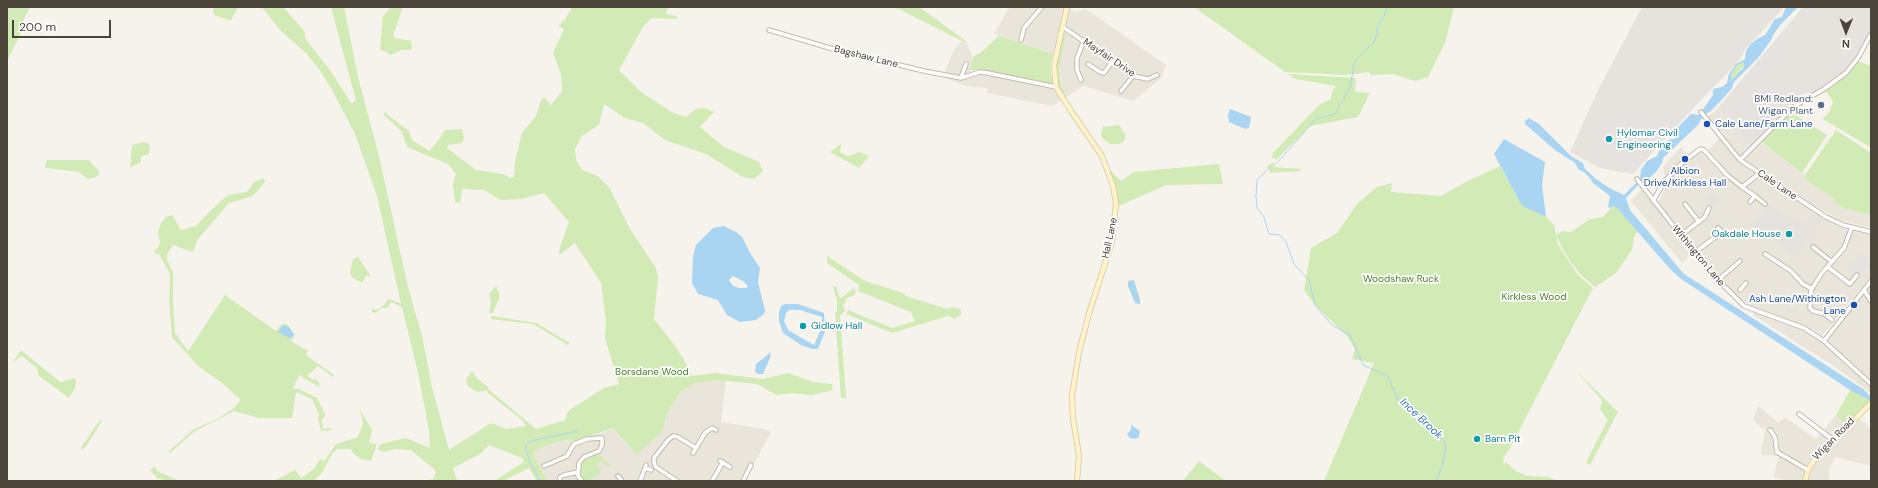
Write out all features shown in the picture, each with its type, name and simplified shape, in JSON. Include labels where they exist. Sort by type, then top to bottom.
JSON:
[{"type":"street","points":[[1021,40],[1024,28],[1042,7]]},
{"type":"street","name":"Hall Lane","points":[[1067,7],[1054,65],[1056,87],[1071,112],[1102,156],[1113,186],[1116,203],[1112,242],[1090,310],[1079,352],[1073,389],[1072,409],[1079,456],[1077,481]]},
{"type":"street","name":"Mayfair Drive","points":[[1063,27],[1084,40],[1133,76],[1148,79],[1157,75]]},
{"type":"street","name":"Bagshaw Lane","points":[[769,30],[878,61],[963,77]]},
{"type":"street","points":[[1018,33],[1022,34]]},
{"type":"street","points":[[1740,160],[1793,107],[1824,89],[1846,73],[1858,58],[1871,34]]},
{"type":"street","points":[[1081,80],[1077,70],[1077,58],[1084,40]]},
{"type":"street","points":[[1088,64],[1104,73],[1112,62]]},
{"type":"street","points":[[966,64],[963,77],[980,72],[988,72],[1056,87]]},
{"type":"street","points":[[1121,92],[1133,76]]},
{"type":"street","name":"Cale Lane","points":[[1701,112],[1740,160],[1820,214],[1837,222],[1871,232]]},
{"type":"street","points":[[1653,201],[1664,182],[1682,163],[1700,149],[1704,150],[1727,175],[1766,204]]},
{"type":"street","points":[[1742,187],[1760,173]]},
{"type":"street","name":"Withington Lane","points":[[1636,179],[1642,184],[1653,201],[1694,253],[1717,280],[1744,306],[1804,328],[1824,341],[1871,384]]},
{"type":"street","points":[[1750,202],[1755,196]]},
{"type":"street","points":[[1685,204],[1699,222]]},
{"type":"street","points":[[1680,236],[1705,217],[1709,208]]},
{"type":"street","points":[[1832,320],[1825,314],[1813,311],[1810,308],[1812,288],[1844,248],[1852,227]]},
{"type":"street","points":[[1694,253],[1722,232],[1718,228]]},
{"type":"street","points":[[1813,247],[1832,262]]},
{"type":"street","points":[[1814,254],[1818,250]]},
{"type":"street","points":[[1765,254],[1791,271],[1803,284],[1812,288]]},
{"type":"street","points":[[1717,280],[1740,261]]},
{"type":"street","points":[[1828,267],[1850,284],[1857,275]]},
{"type":"street","points":[[1824,341],[1871,281]]},
{"type":"street","points":[[1740,290],[1746,283]]},
{"type":"street","points":[[1864,290],[1871,301]]},
{"type":"street","name":"Wigan Road","points":[[1805,481],[1808,470],[1814,460],[1870,404]]},
{"type":"street","points":[[1799,414],[1833,440]]},
{"type":"street","points":[[693,454],[705,433],[714,427]]},
{"type":"street","points":[[1770,430],[1775,437],[1777,452],[1808,470]]},
{"type":"street","points":[[677,481],[656,467],[654,458],[671,437],[678,437],[696,448]]},
{"type":"street","points":[[544,466],[567,456],[574,444],[587,439],[602,438],[601,448],[580,460],[578,472],[582,481]]},
{"type":"street","points":[[712,481],[721,462],[730,467]]},
{"type":"street","points":[[742,481],[751,465]]},
{"type":"street","points":[[640,481],[646,467],[650,470]]},
{"type":"street","points":[[561,469],[564,475]]},
{"type":"street","points":[[559,481],[560,477],[564,475],[578,472]]},
{"type":"street","points":[[618,476],[622,481]]},
{"type":"shaded area","points":[[1012,7],[1067,7],[1075,12],[1086,9],[1166,65],[1161,78],[1134,101],[1083,86],[1053,106],[987,93],[987,88],[965,86],[943,77],[955,48],[962,41],[966,41],[974,60],[970,71],[1062,87],[1059,67],[1060,56],[994,34],[1008,9]]},
{"type":"shaded area","points":[[1642,7],[1784,7],[1745,50],[1739,61],[1697,104],[1633,174],[1600,168],[1570,152],[1598,90]]},
{"type":"shaded area","points":[[1803,7],[1871,7],[1871,32],[1858,57],[1846,71],[1824,88],[1811,94],[1804,93],[1803,98],[1787,109],[1751,147],[1718,108]]},
{"type":"shaded area","points":[[1618,106],[1652,120],[1641,127],[1613,114]]},
{"type":"shaded area","points":[[1718,108],[1751,146],[1757,140],[1805,175],[1803,178],[1836,200],[1834,203],[1846,209],[1871,215],[1871,228],[1839,220],[1816,206],[1803,223],[1768,203],[1813,233],[1824,219],[1840,228],[1871,235],[1871,276],[1822,336],[1813,330],[1748,305],[1724,286],[1696,249],[1682,263],[1631,201],[1645,186],[1658,202],[1667,185],[1663,167],[1681,147],[1692,159],[1700,152],[1705,153],[1724,134],[1708,117]]},
{"type":"shaded area","points":[[1713,192],[1722,200],[1710,209],[1703,200]]},
{"type":"shaded area","points":[[1768,203],[1803,223],[1812,211],[1824,219],[1813,233],[1815,234],[1796,258],[1751,225]]},
{"type":"shaded area","points":[[1861,252],[1871,259],[1871,265],[1859,279],[1848,269]]},
{"type":"shaded area","points":[[1871,284],[1871,393],[1832,365],[1753,315],[1754,311],[1802,330],[1824,344]]},
{"type":"shaded area","points":[[726,380],[721,422],[765,429],[771,432],[745,481],[548,481],[537,462],[533,452],[545,446],[565,440],[575,441],[613,428],[628,446],[663,431],[666,416],[680,392],[695,383]]},
{"type":"shaded area","points":[[1758,406],[1779,423],[1785,417],[1816,439],[1836,415],[1849,429],[1859,420],[1865,422],[1871,430],[1871,466],[1835,457],[1829,470],[1829,481],[1788,481],[1773,477],[1779,456],[1761,455],[1765,430],[1753,420]]},
{"type":"green space","points":[[7,7],[30,7],[19,29],[22,31],[7,61]]},
{"type":"green space","points":[[216,7],[238,7],[231,20],[229,20],[214,15],[213,9]]},
{"type":"green space","name":"Borsdane Wood","points":[[262,7],[283,7],[305,32],[305,38],[332,73],[351,103],[356,101],[331,7],[344,7],[358,77],[379,156],[408,287],[422,336],[432,387],[449,450],[491,423],[506,429],[526,426],[522,420],[488,393],[487,390],[478,392],[467,385],[466,379],[472,371],[478,379],[488,387],[488,389],[536,429],[565,420],[567,413],[571,409],[604,388],[619,384],[605,338],[606,321],[601,283],[575,243],[559,255],[560,247],[569,222],[544,193],[521,199],[501,200],[484,190],[462,189],[460,203],[455,202],[453,185],[456,174],[448,164],[407,147],[402,132],[384,115],[384,112],[409,131],[412,140],[429,151],[445,130],[462,129],[464,138],[462,143],[448,145],[447,148],[476,170],[503,174],[510,178],[514,177],[515,162],[522,133],[536,116],[541,100],[544,97],[551,105],[562,92],[561,74],[553,53],[564,29],[559,26],[566,18],[572,7],[668,7],[666,14],[677,16],[677,19],[651,18],[643,27],[619,70],[641,92],[673,113],[686,117],[696,109],[704,108],[714,112],[700,127],[724,147],[759,162],[763,171],[754,179],[743,177],[706,154],[665,140],[643,123],[625,118],[604,104],[599,125],[582,136],[575,149],[576,160],[582,170],[598,176],[609,187],[630,229],[656,268],[658,277],[654,319],[676,347],[690,370],[691,376],[715,373],[763,379],[788,373],[813,382],[832,384],[833,390],[812,395],[792,393],[776,395],[757,384],[718,380],[695,383],[680,392],[666,416],[663,431],[637,455],[613,428],[575,441],[565,440],[545,446],[533,452],[548,481],[537,481],[529,468],[503,481],[494,481],[524,462],[522,458],[489,445],[480,454],[453,468],[457,481],[420,481],[433,479],[436,473],[435,470],[411,450],[395,449],[385,452],[377,449],[381,444],[406,438],[430,448],[429,430],[418,373],[402,307],[391,302],[387,308],[381,308],[376,313],[372,312],[372,309],[376,310],[383,306],[389,299],[401,304],[377,196],[355,134],[332,90],[319,69],[306,53],[280,30]]},
{"type":"green space","points":[[391,7],[403,7],[393,36],[395,38],[411,41],[412,47],[411,50],[401,50],[391,55],[380,49],[383,16]]},
{"type":"green space","points":[[890,7],[919,7],[966,41],[962,41],[899,9]]},
{"type":"green space","points":[[1194,7],[1454,7],[1445,43],[1428,77],[1415,81],[1393,74],[1371,75],[1369,72],[1347,75],[1285,72]]},
{"type":"green space","points":[[1066,33],[1059,68],[1061,84],[1066,97],[1064,98],[1057,81],[1056,67],[1062,35]]},
{"type":"green space","points":[[999,36],[1053,54],[1050,66],[1053,84],[988,71],[969,70],[974,56],[980,53]]},
{"type":"green space","points":[[1744,61],[1744,67],[1740,68],[1741,70],[1731,81],[1731,75],[1737,65]]},
{"type":"green space","points":[[1858,61],[1871,66],[1870,147],[1823,119],[1830,111],[1833,101],[1825,90]]},
{"type":"green space","points":[[1287,74],[1356,78],[1355,92],[1370,93],[1358,117],[1310,126],[1277,159],[1272,158],[1273,153],[1319,105],[1331,99],[1332,91],[1336,86],[1296,79]]},
{"type":"green space","points":[[1789,111],[1827,135],[1802,173],[1761,142]]},
{"type":"green space","points":[[1119,125],[1125,134],[1125,140],[1120,144],[1111,144],[1103,139],[1101,134],[1103,127]]},
{"type":"green space","points":[[1836,130],[1871,153],[1871,215],[1846,209],[1834,203],[1836,200],[1803,178]]},
{"type":"green space","points":[[144,142],[149,144],[149,154],[141,156],[141,162],[130,168],[132,145]]},
{"type":"green space","points":[[841,144],[840,152],[848,156],[860,152],[869,156],[859,168],[830,152]]},
{"type":"green space","points":[[47,160],[89,160],[100,173],[96,177],[88,179],[79,172],[47,168],[45,166]]},
{"type":"green space","points":[[1275,162],[1274,167],[1301,169],[1300,171],[1271,173],[1267,166]]},
{"type":"green space","points":[[1219,164],[1223,184],[1166,185],[1121,205],[1118,205],[1116,188],[1110,170],[1121,181],[1134,172]]},
{"type":"green space","name":"Woodshaw Ruck","points":[[1500,166],[1522,206],[1546,217],[1554,225],[1558,245],[1578,275],[1593,288],[1510,448],[1503,458],[1504,465],[1506,462],[1514,470],[1527,476],[1547,477],[1557,480],[1324,481],[1374,363],[1352,359],[1355,349],[1347,336],[1315,305],[1304,290],[1311,248],[1337,233],[1358,203],[1377,187],[1392,183],[1391,192],[1441,196]]},
{"type":"green space","points":[[264,178],[265,182],[253,196],[229,203],[198,239],[193,252],[173,245],[167,254],[167,260],[173,272],[175,333],[188,351],[225,295],[276,331],[282,324],[287,324],[295,335],[291,341],[308,351],[306,355],[334,375],[333,377],[318,366],[307,376],[319,382],[319,387],[299,375],[293,389],[299,389],[317,398],[326,416],[322,419],[323,429],[330,428],[333,430],[321,431],[318,418],[319,414],[312,399],[296,392],[292,418],[259,418],[234,411],[195,431],[170,453],[168,452],[194,429],[217,419],[233,409],[241,400],[221,382],[198,366],[172,337],[169,301],[170,274],[159,254],[156,254],[154,250],[157,249],[160,243],[158,232],[161,223],[166,217],[172,215],[181,230],[196,226],[228,195],[247,192],[254,182]]},
{"type":"green space","points":[[1613,206],[1617,208],[1638,231],[1634,237],[1632,250],[1616,273],[1595,287],[1581,275],[1570,261],[1556,235],[1562,231],[1571,232],[1590,219],[1603,217]]},
{"type":"green space","points":[[827,256],[865,281],[947,309],[953,307],[961,309],[961,315],[955,319],[948,316],[892,333],[846,314],[848,310],[892,328],[915,321],[911,312],[858,291],[859,285],[827,263]]},
{"type":"green space","points":[[358,257],[370,275],[369,277],[367,275],[362,283],[352,277],[350,273],[353,259]]},
{"type":"green space","points":[[496,286],[500,296],[493,313],[489,313],[491,302],[489,294]]},
{"type":"green space","points":[[836,286],[840,299],[854,288],[856,294],[847,298],[846,302],[843,304],[845,311],[840,315],[846,398],[841,398],[835,312],[837,312],[837,300],[833,287]]},
{"type":"green space","points":[[492,316],[536,323],[570,343],[568,345],[533,324],[490,319]]},
{"type":"green space","points":[[21,350],[60,382],[75,378],[75,388],[69,398],[39,376],[37,368],[22,356],[13,362]]},
{"type":"green space","points":[[1573,368],[1618,412],[1590,465],[1586,462],[1608,420],[1600,409],[1602,400]]},
{"type":"green space","points":[[1850,390],[1870,400],[1846,426],[1836,415]]},
{"type":"green space","points":[[360,409],[372,430],[369,443],[377,444],[371,461],[361,459],[354,454],[351,449],[337,449],[332,454],[322,473],[314,481],[274,481],[295,470],[301,478],[314,469],[320,459],[324,461],[336,444],[358,437],[363,424]]},
{"type":"green space","points":[[100,420],[102,421],[85,448],[81,450],[82,446]]},
{"type":"green space","points":[[599,454],[611,466],[606,466],[601,461],[597,464],[601,473],[589,481],[582,481],[580,476],[580,464],[583,461]]},
{"type":"green space","points":[[1199,461],[1226,481],[1183,481]]},
{"type":"green space","points":[[154,467],[159,472],[179,481],[167,481],[157,478],[150,470]]},
{"type":"water","points":[[1786,7],[1798,7],[1781,24],[1758,58],[1734,82],[1732,88],[1726,95],[1712,110],[1703,116],[1698,125],[1663,158],[1662,163],[1656,172],[1649,178],[1642,181],[1626,198],[1630,210],[1684,274],[1863,389],[1871,397],[1871,401],[1850,390],[1681,279],[1671,270],[1617,208],[1613,206],[1610,208],[1608,207],[1610,196],[1593,183],[1584,172],[1579,170],[1575,163],[1555,150],[1525,124],[1525,121],[1529,118],[1539,124],[1571,156],[1583,163],[1585,169],[1595,178],[1609,188],[1624,195],[1640,179],[1641,170],[1647,161],[1657,156],[1668,140],[1674,139],[1678,135],[1678,127],[1691,114],[1699,115],[1713,95],[1713,89],[1722,87],[1727,83],[1729,74],[1736,64],[1745,59],[1746,51],[1751,44],[1765,35],[1775,19],[1782,17]],"holes":[[[1744,62],[1744,67],[1731,81],[1731,75],[1737,65]]]},
{"type":"water","points":[[1230,109],[1251,117],[1249,128],[1245,129],[1229,122],[1228,115]]},
{"type":"water","points":[[1504,139],[1545,162],[1542,185],[1546,217],[1522,206],[1494,154]]},
{"type":"water","points":[[724,226],[742,237],[760,268],[758,282],[765,310],[764,314],[756,320],[740,322],[727,315],[718,300],[698,294],[692,283],[693,256],[696,245],[713,228]],"holes":[[[733,276],[743,281],[748,286],[746,288],[733,286],[729,280]]]},
{"type":"water","points":[[1134,280],[1140,304],[1135,303],[1128,286],[1128,281]]},
{"type":"water","points":[[785,304],[798,304],[824,313],[825,331],[818,349],[812,349],[801,345],[783,333],[779,321],[781,306]],"holes":[[[789,310],[800,310],[822,317],[822,327],[814,345],[788,330],[784,321],[786,313]]]},
{"type":"water","points":[[283,325],[289,327],[294,335],[292,337],[289,338],[278,332]]},
{"type":"water","points":[[771,352],[763,374],[758,374],[755,372],[756,364]]},
{"type":"water","points":[[1131,425],[1140,431],[1139,437],[1136,439],[1130,438],[1127,434],[1131,430]]},
{"type":"waterway","points":[[1276,164],[1316,119],[1335,114],[1350,87],[1355,61],[1374,42],[1377,34],[1377,28],[1385,15],[1387,7]]},
{"type":"waterway","name":"Ince Brook","points":[[1270,167],[1257,180],[1256,196],[1257,208],[1264,217],[1269,234],[1280,235],[1286,242],[1294,264],[1309,280],[1315,305],[1332,325],[1350,335],[1363,365],[1388,376],[1398,400],[1446,443],[1443,464],[1436,481]]},
{"type":"waterway","points":[[540,481],[529,460],[525,446],[531,441],[578,431]]},
{"type":"place","name":"BMI Redland: Wigan Plant","points":[[1821,105]]},
{"type":"place","name":"Cale Lane/Farm Lane","points":[[1707,124]]},
{"type":"place","name":"Hylomar Civil Engineering","points":[[1609,139]]},
{"type":"place","name":"Albion Drive/Kirkless Hall","points":[[1685,159]]},
{"type":"place","name":"Oakdale House","points":[[1789,234]]},
{"type":"place","name":"Ash Lane/Withington Lane","points":[[1854,305]]},
{"type":"place","name":"Gidlow Hall","points":[[803,326]]},
{"type":"place","name":"Barn Pit","points":[[1477,439]]},
{"type":"park label","name":"Kirkless Wood","points":[[1534,297]]}]
